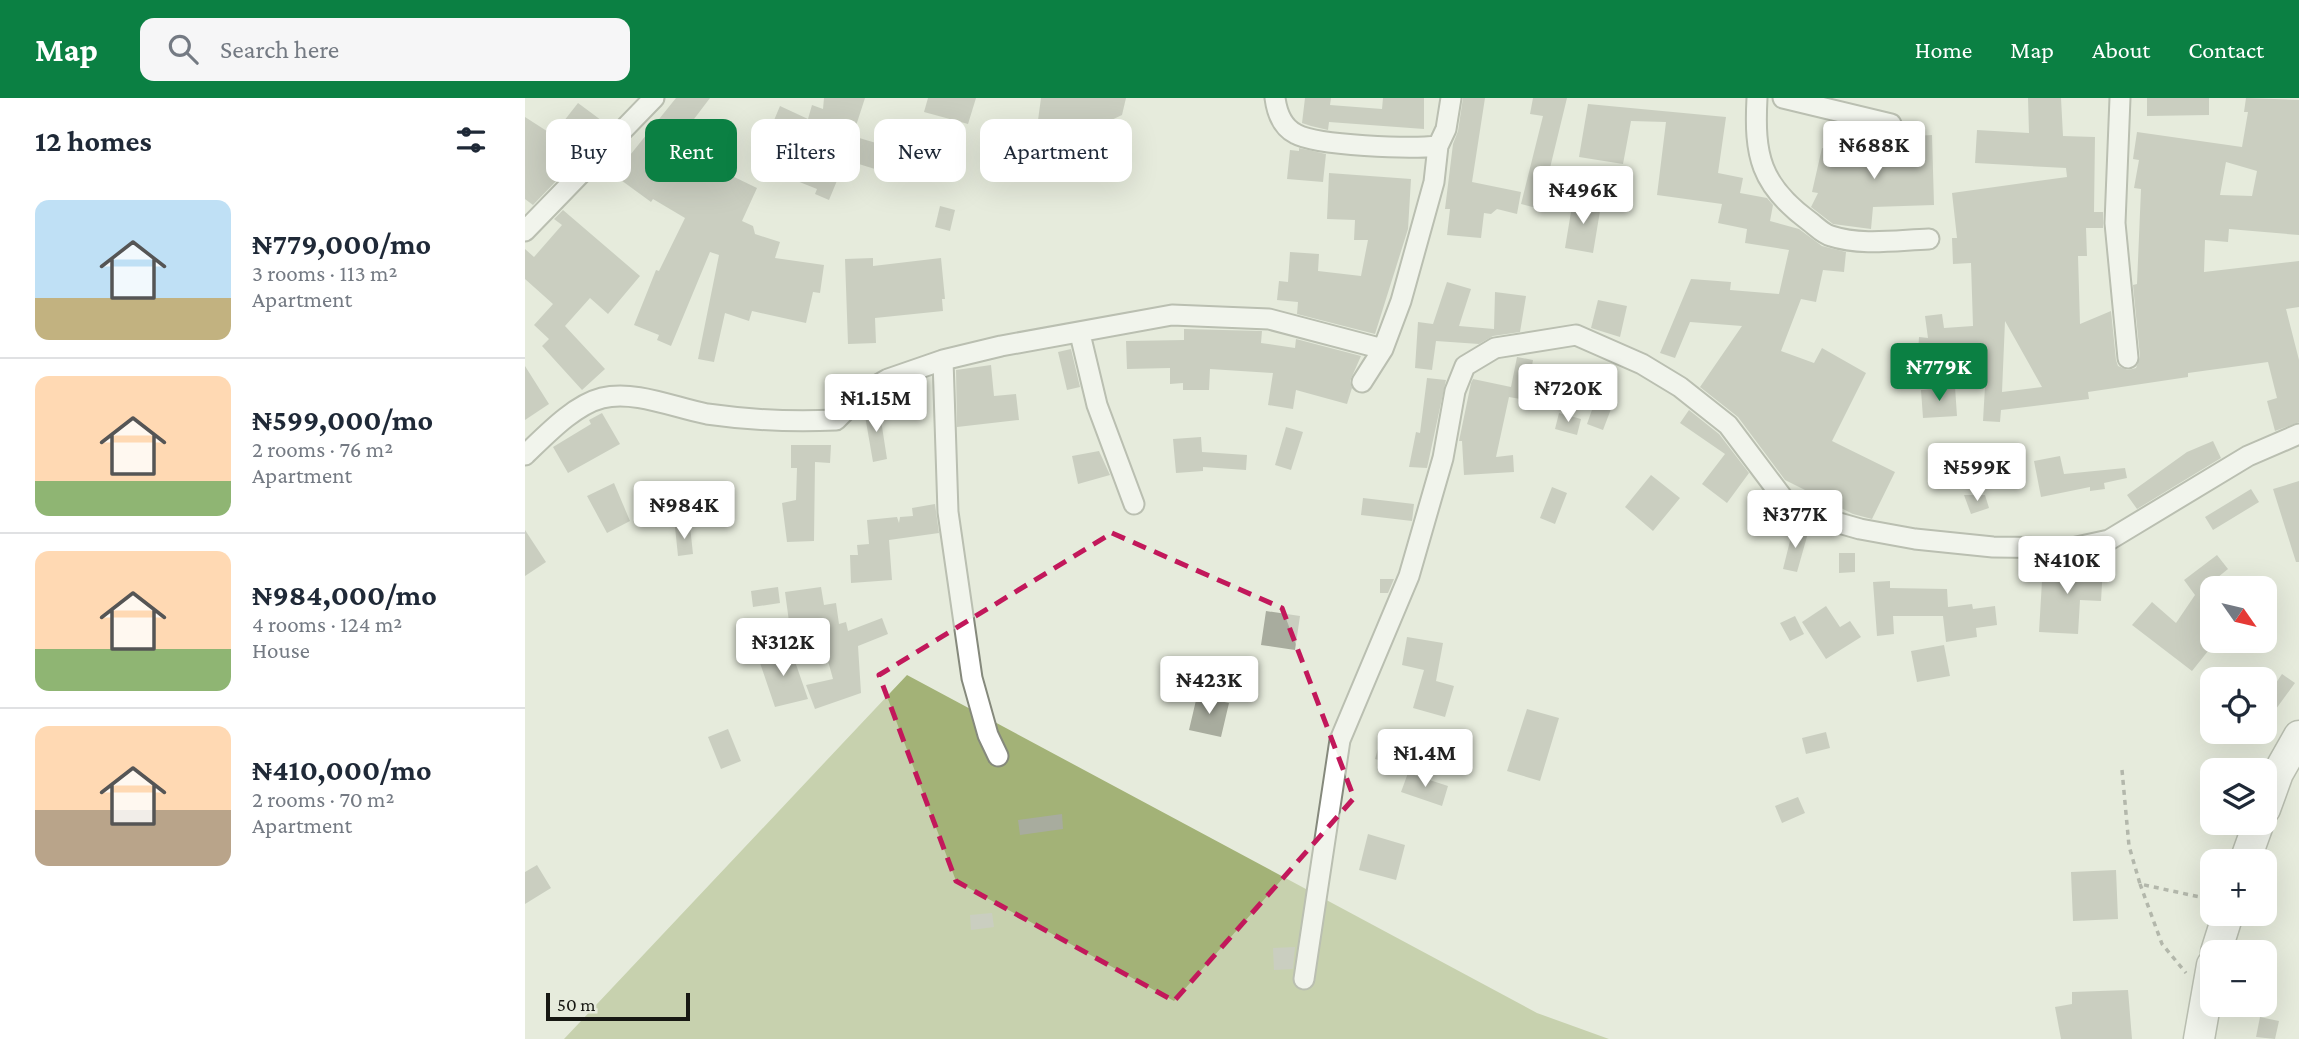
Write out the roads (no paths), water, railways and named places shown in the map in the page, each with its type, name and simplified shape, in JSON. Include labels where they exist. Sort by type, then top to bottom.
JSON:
[{"type":"main road","points":[[2277,777],[2299,736]]},
{"type":"main road","points":[[2199,969],[2199,1039]]},
{"type":"street","points":[[525,231],[654,98]]},
{"type":"street","points":[[1275,98],[1277,112],[1285,126],[1297,135],[1352,144],[1438,146]]},
{"type":"street","points":[[1362,382],[1383,349],[1401,301],[1426,211],[1438,146],[1446,129],[1451,98]]},
{"type":"street","points":[[1757,98],[1755,139],[1761,164],[1776,189],[1794,210],[1830,236],[1870,241],[1929,239]]},
{"type":"street","points":[[1783,98],[1891,124]]},
{"type":"street","points":[[2120,98],[2115,223],[2128,358]]},
{"type":"street","points":[[525,455],[582,407],[601,398],[624,396],[709,414],[758,419],[836,420],[862,394],[888,379],[943,360],[1001,346],[1080,334],[1172,315],[1269,320],[1383,349]]},
{"type":"street","points":[[1080,334],[1097,405],[1134,504]]},
{"type":"street","points":[[1304,979],[1340,740],[1409,576],[1443,458],[1455,391],[1465,366],[1495,348],[1576,335],[1642,364],[1680,387],[1728,425],[1786,502],[1811,515],[1860,529],[1915,540],[1993,547],[2072,548],[2109,540],[2248,456],[2299,434]]},
{"type":"street","points":[[943,360],[948,512],[972,678],[988,735],[998,756]]}]
